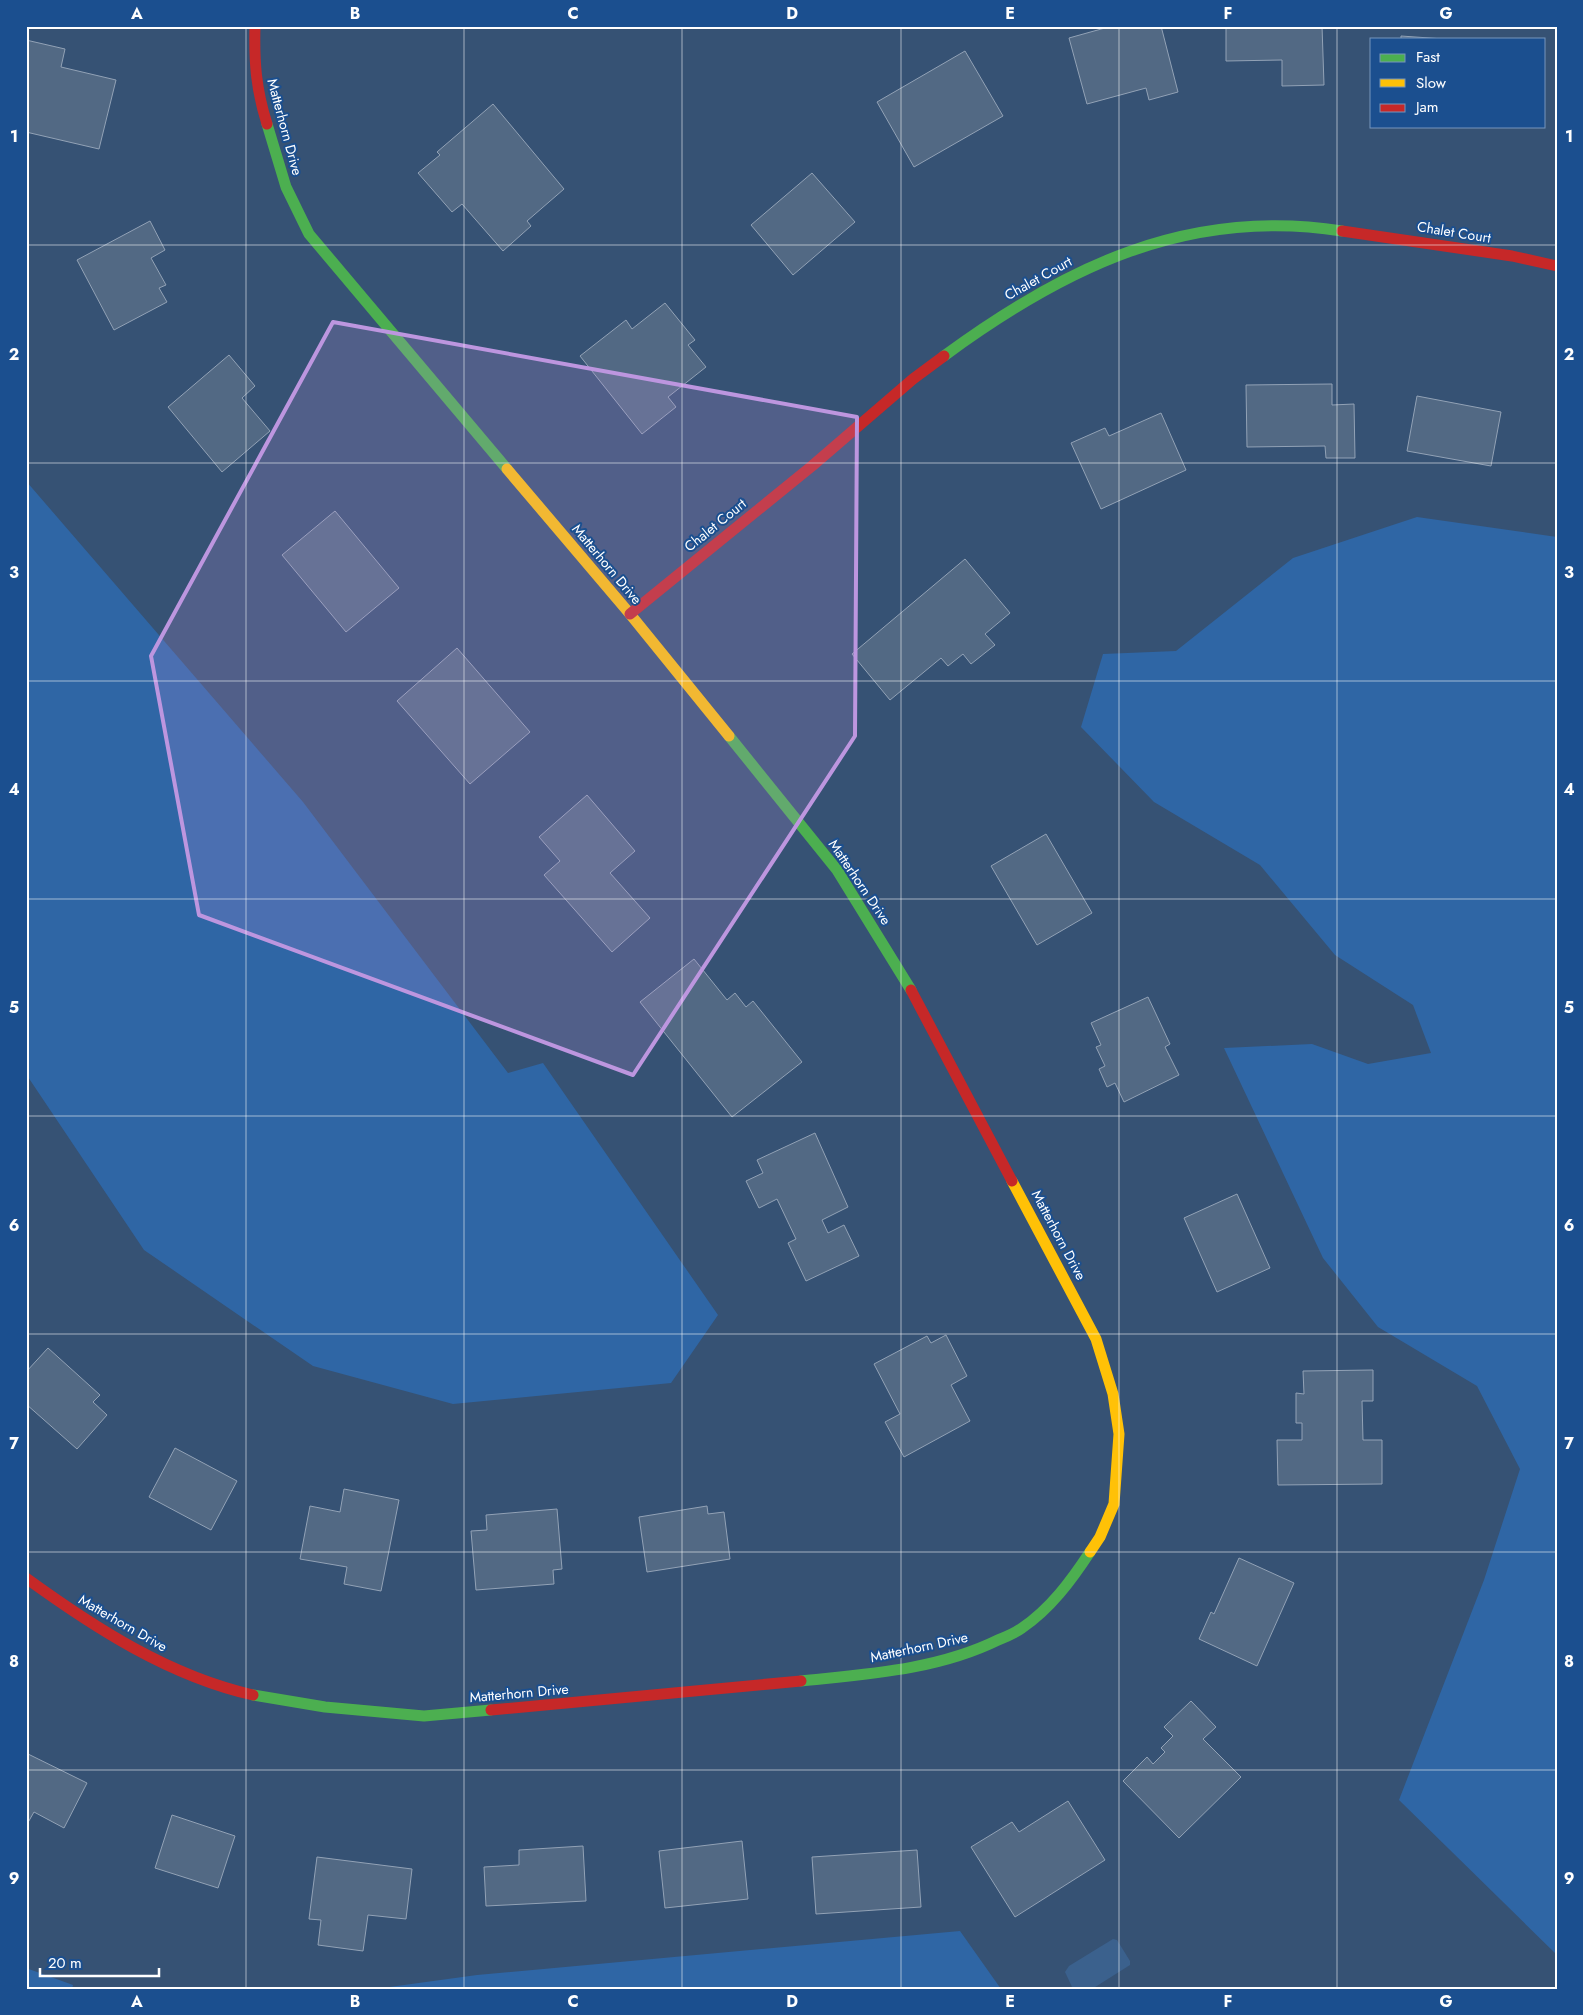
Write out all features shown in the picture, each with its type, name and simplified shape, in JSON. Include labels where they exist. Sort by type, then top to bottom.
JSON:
[{"type":"street","name":"Matterhorn Drive","points":[[26,1578],[66,1608],[114,1638],[165,1664],[227,1689],[293,1702],[424,1716],[860,1675],[923,1665],[972,1653],[1021,1628],[1053,1602],[1100,1537],[1114,1504],[1120,1434],[1113,1394],[1096,1339],[914,995],[837,870],[630,614],[309,234],[286,187],[266,124],[254,64],[255,26]]},
{"type":"street","name":"Chalet Court","points":[[630,614],[812,466],[913,379],[978,330],[1034,295],[1088,267],[1148,244],[1202,231],[1256,226],[1325,228],[1512,256],[1557,266]]},
{"type":"highlighted area","points":[[333,322],[857,417],[855,736],[633,1075],[199,915],[151,656]]},
{"type":"shaded area","points":[[26,481],[303,802],[508,1073],[543,1063],[718,1315],[671,1383],[453,1404],[313,1366],[144,1250],[26,1074]]},
{"type":"shaded area","points":[[1417,517],[1557,537],[1557,1955],[1399,1800],[1484,1580],[1520,1469],[1477,1386],[1378,1327],[1323,1258],[1224,1048],[1312,1044],[1368,1064],[1431,1053],[1413,1005],[1335,955],[1260,865],[1154,802],[1081,727],[1103,654],[1176,651],[1293,558]]},
{"type":"shaded area","points":[[960,1931],[1001,1989],[375,1989],[477,1975]]},
{"type":"shaded area","points":[[1113,1939],[1117,1940],[1130,1961],[1130,1965],[1092,1989],[1073,1989],[1065,1972],[1069,1966]]},
{"type":"shaded area","points":[[26,1968],[73,1985],[72,1989],[26,1989]]},
{"type":"building","points":[[1112,26],[1161,26],[1178,92],[1149,100],[1146,88],[1087,104],[1069,38]]},
{"type":"building","points":[[1226,26],[1322,26],[1324,85],[1282,86],[1282,60],[1226,61]]},
{"type":"building","points":[[1401,36],[1430,38],[1401,38]]},
{"type":"building","points":[[26,40],[65,49],[61,67],[116,80],[99,149],[26,132]]},
{"type":"building","points":[[965,51],[1003,116],[914,167],[877,102]]},
{"type":"building","points":[[493,104],[564,189],[527,221],[531,226],[503,251],[462,204],[452,212],[418,173],[440,155],[437,152]]},
{"type":"building","points":[[812,173],[855,222],[793,275],[751,225]]},
{"type":"building","points":[[150,221],[165,250],[151,258],[166,285],[159,288],[167,302],[114,330],[77,260]]},
{"type":"building","points":[[665,303],[695,340],[688,345],[706,367],[668,397],[676,407],[642,434],[580,356],[626,320],[632,329]]},
{"type":"building","points":[[229,355],[255,386],[242,398],[270,431],[222,472],[168,407]]},
{"type":"building","points":[[1332,384],[1332,405],[1354,404],[1355,458],[1326,458],[1325,446],[1247,447],[1246,385]]},
{"type":"building","points":[[1417,396],[1501,412],[1491,466],[1407,451]]},
{"type":"building","points":[[1161,413],[1186,470],[1101,509],[1071,443],[1105,428],[1109,436]]},
{"type":"building","points":[[335,511],[399,588],[346,632],[282,555]]},
{"type":"building","points":[[965,559],[1010,613],[985,634],[995,645],[971,664],[963,654],[948,666],[941,658],[890,700],[852,654]]},
{"type":"building","points":[[457,648],[530,732],[470,784],[397,701]]},
{"type":"building","points":[[587,795],[635,851],[610,873],[650,918],[612,952],[544,875],[560,861],[539,837]]},
{"type":"building","points":[[1046,834],[1092,913],[1037,945],[991,866]]},
{"type":"building","points":[[694,959],[727,1000],[735,993],[746,1007],[753,1001],[802,1062],[732,1117],[640,1002]]},
{"type":"building","points":[[1148,997],[1170,1044],[1165,1047],[1179,1075],[1124,1102],[1115,1083],[1107,1087],[1099,1069],[1105,1066],[1096,1047],[1101,1045],[1091,1023]]},
{"type":"building","points":[[815,1133],[848,1207],[822,1220],[828,1233],[844,1225],[859,1256],[806,1281],[788,1243],[796,1239],[777,1199],[759,1208],[746,1181],[763,1173],[757,1160]]},
{"type":"building","points":[[1237,1194],[1270,1268],[1217,1292],[1184,1218]]},
{"type":"building","points":[[946,1335],[967,1376],[951,1385],[970,1421],[904,1457],[885,1422],[900,1414],[874,1364],[927,1336],[931,1343]]},
{"type":"building","points":[[48,1348],[100,1395],[93,1402],[107,1415],[77,1449],[26,1404],[26,1372]]},
{"type":"building","points":[[1373,1370],[1373,1401],[1362,1401],[1363,1440],[1382,1440],[1382,1484],[1278,1485],[1277,1440],[1302,1440],[1302,1423],[1296,1423],[1296,1393],[1304,1394],[1303,1371]]},
{"type":"building","points":[[175,1448],[237,1481],[211,1530],[149,1497]]},
{"type":"building","points":[[344,1489],[399,1500],[381,1591],[344,1584],[347,1567],[300,1559],[310,1506],[340,1512]]},
{"type":"building","points":[[707,1506],[708,1514],[724,1512],[730,1559],[647,1572],[639,1517]]},
{"type":"building","points":[[557,1509],[562,1569],[553,1570],[554,1584],[476,1590],[471,1531],[487,1530],[486,1515]]},
{"type":"building","points":[[1239,1558],[1294,1583],[1257,1666],[1199,1639],[1211,1612],[1214,1614]]},
{"type":"building","points":[[1191,1701],[1216,1727],[1203,1739],[1241,1777],[1179,1838],[1123,1781],[1147,1757],[1153,1764],[1165,1752],[1161,1748],[1173,1736],[1164,1727]]},
{"type":"building","points":[[26,1753],[87,1783],[64,1828],[34,1812],[26,1826]]},
{"type":"building","points":[[1068,1801],[1105,1860],[1015,1917],[971,1847],[1012,1822],[1019,1832]]},
{"type":"building","points":[[172,1815],[235,1836],[218,1888],[155,1868]]},
{"type":"building","points":[[742,1841],[748,1899],[665,1908],[659,1851]]},
{"type":"building","points":[[583,1846],[586,1901],[486,1906],[484,1867],[519,1865],[519,1850]]},
{"type":"building","points":[[917,1850],[921,1907],[816,1914],[812,1857]]},
{"type":"building","points":[[317,1857],[412,1869],[406,1919],[368,1915],[363,1951],[318,1945],[321,1920],[309,1919]]},
{"type":"traffic: fast","points":[[267,124],[286,187],[309,234],[507,469]]},
{"type":"traffic: fast","points":[[944,356],[990,324],[1036,296],[1082,271],[1131,251],[1180,237],[1232,228],[1286,226],[1342,231]]},
{"type":"traffic: fast","points":[[729,736],[837,870],[911,990]]},
{"type":"traffic: fast","points":[[801,1681],[876,1673],[926,1664],[975,1650],[1007,1636],[1019,1630],[1051,1603],[1068,1584],[1090,1552]]},
{"type":"traffic: fast","points":[[253,1695],[325,1707],[424,1716],[491,1710]]},
{"type":"traffic: slow","points":[[507,469],[630,614],[729,736]]},
{"type":"traffic: slow","points":[[1012,1181],[1096,1339],[1113,1394],[1119,1434],[1114,1504],[1100,1537],[1090,1552]]},
{"type":"traffic: jam","points":[[255,26],[256,75],[267,124]]},
{"type":"traffic: jam","points":[[1342,231],[1512,256],[1557,266]]},
{"type":"traffic: jam","points":[[630,614],[812,466],[913,379],[944,356]]},
{"type":"traffic: jam","points":[[911,990],[1012,1181]]},
{"type":"traffic: jam","points":[[26,1578],[106,1632],[162,1663],[222,1687],[253,1695]]},
{"type":"traffic: jam","points":[[491,1710],[801,1681]]}]
